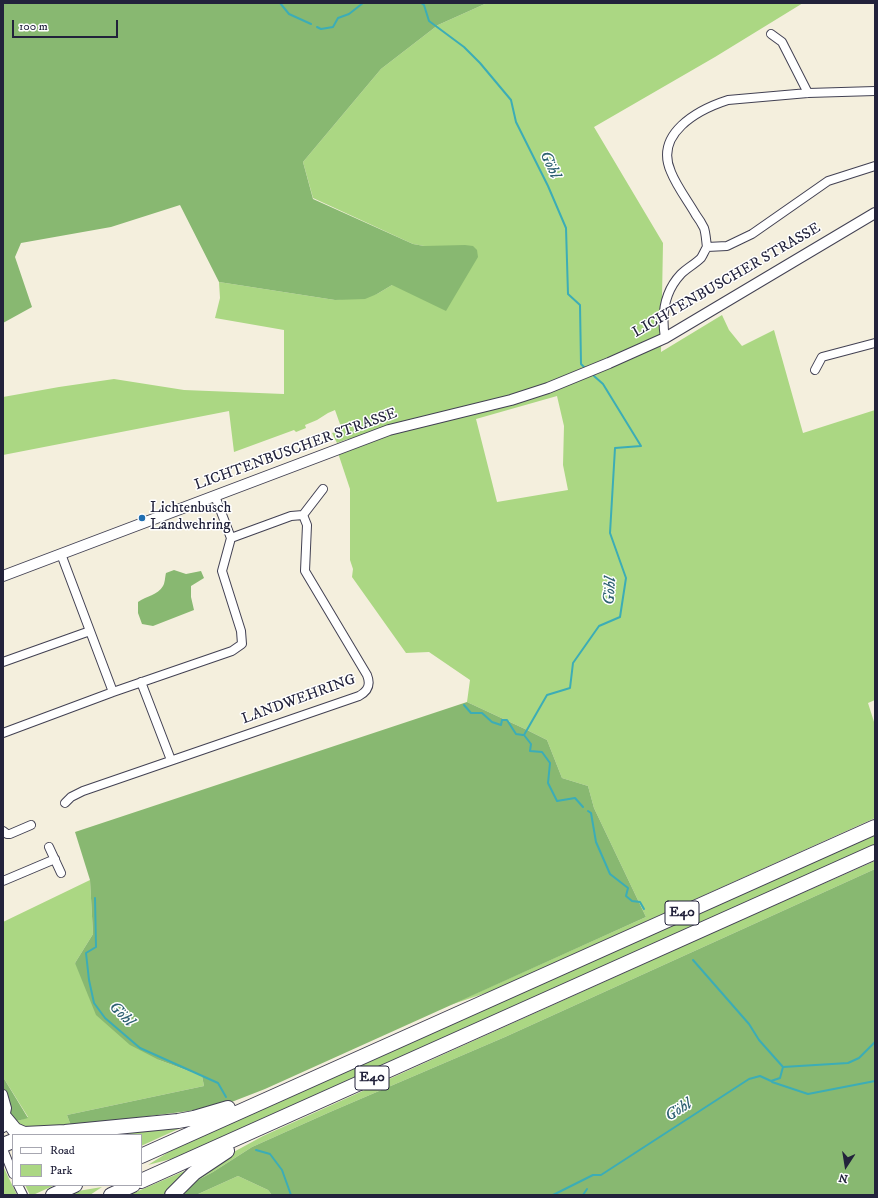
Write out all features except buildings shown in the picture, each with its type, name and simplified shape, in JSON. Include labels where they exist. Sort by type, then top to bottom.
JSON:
[{"type":"highway","name":"E40","points":[[142,1156],[875,827]]},
{"type":"highway","name":"E40","points":[[142,1181],[875,852]]},
{"type":"highway","points":[[4,1123],[19,1132],[39,1134],[194,1118],[239,1105],[262,1102]]},
{"type":"highway","points":[[172,1195],[194,1173],[232,1148],[246,1134]]},
{"type":"highway","points":[[52,1195],[73,1186]]},
{"type":"highway","points":[[111,1195],[131,1186]]},
{"type":"street","points":[[771,34],[782,42],[808,93]]},
{"type":"street","points":[[665,338],[663,324],[664,307],[670,287],[682,273],[701,258],[707,247],[704,228],[671,172],[667,159],[668,147],[676,130],[693,116],[718,103],[728,100],[808,93],[875,91]]},
{"type":"street","points":[[707,247],[727,246],[752,234],[828,181],[875,166]]},
{"type":"street","name":"LICHTENBUSCHER STRASSE","points":[[3,576],[389,430],[511,400],[548,388],[609,363],[665,338],[875,213]]},
{"type":"street","points":[[815,370],[822,357],[875,343]]},
{"type":"street","points":[[231,538],[291,516],[303,515],[323,489]]},
{"type":"street","points":[[3,733],[113,692],[232,651],[242,644],[241,631],[222,571],[231,538],[215,496]]},
{"type":"street","name":"LANDWEHRING","points":[[65,803],[71,797],[83,791],[365,693],[369,686],[367,675],[304,571],[307,525],[303,515]]},
{"type":"street","points":[[61,554],[113,692]]},
{"type":"street","points":[[3,662],[90,630]]},
{"type":"street","points":[[141,682],[171,760]]},
{"type":"street","points":[[3,831],[10,834],[31,825]]},
{"type":"street","points":[[49,847],[61,873]]},
{"type":"street","points":[[3,881],[55,859]]},
{"type":"street","points":[[3,1094],[6,1104],[4,1123]]},
{"type":"street","points":[[3,1149],[12,1172]]},
{"type":"street","points":[[18,1186],[23,1195]]},
{"type":"green space","points":[[3,3],[487,3],[438,25],[381,69],[303,162],[313,199],[413,244],[424,246],[465,245],[473,246],[477,250],[478,257],[446,311],[392,285],[365,299],[335,300],[219,282],[180,205],[111,227],[21,243],[15,257],[32,307],[3,323]]},
{"type":"green space","points":[[487,3],[803,3],[715,57],[594,127],[663,243],[661,352],[722,315],[729,330],[742,346],[774,330],[803,433],[875,410],[875,700],[868,703],[875,725],[875,818],[492,991],[450,1005],[646,917],[594,808],[588,786],[562,778],[547,740],[467,702],[470,680],[429,652],[406,653],[352,577],[353,569],[350,560],[350,489],[338,453],[353,448],[348,439],[337,443],[332,433],[336,432],[335,429],[341,427],[335,410],[305,425],[306,428],[296,432],[294,430],[234,452],[229,411],[3,455],[3,397],[114,379],[184,390],[284,394],[284,330],[215,318],[220,298],[219,282],[335,300],[377,294],[392,285],[424,246],[413,244],[313,198],[303,162],[381,69],[438,25]],"holes":[[[557,396],[564,426],[563,465],[568,490],[497,502],[476,419]]]},
{"type":"green space","points":[[174,570],[186,574],[201,571],[204,578],[191,586],[191,597],[194,610],[153,626],[142,624],[138,613],[138,602],[161,589],[164,585],[166,573]]},
{"type":"green space","points":[[467,702],[547,740],[562,778],[588,786],[594,808],[646,917],[265,1089],[229,1103],[189,1111],[71,1126],[67,1115],[204,1086],[202,1076],[159,1060],[130,1045],[96,1015],[75,963],[93,934],[90,880],[75,832]]},
{"type":"green space","points":[[875,831],[875,847],[186,1155],[148,1165],[189,1139]]},
{"type":"green space","points":[[875,861],[875,869],[505,1037],[252,1147],[196,1181],[184,1195],[178,1195],[219,1160],[263,1136]]},
{"type":"green space","points":[[875,869],[875,1195],[272,1195],[268,1190],[238,1176],[196,1195],[184,1195],[196,1181],[252,1147],[505,1037]]},
{"type":"green space","points":[[90,880],[93,934],[75,963],[159,1060],[202,1076],[204,1086],[67,1115],[71,1126],[29,1131],[13,1123],[28,1117],[3,1077],[3,922]]},
{"type":"green space","points":[[3,1077],[28,1118],[3,1125]]},
{"type":"green space","points":[[187,1125],[142,1146],[142,1134],[91,1134]]},
{"type":"green space","points":[[3,1166],[17,1195],[3,1195]]},
{"type":"green space","points":[[189,1169],[166,1195],[129,1195]]},
{"type":"green space","points":[[238,1176],[268,1190],[272,1195],[196,1195]]},
{"type":"green space","points":[[26,1186],[53,1186],[33,1195],[30,1195]]},
{"type":"green space","points":[[102,1187],[90,1195],[65,1195],[72,1192]]},
{"type":"waterway","name":"Göhl","points":[[280,3],[289,14],[311,24]]},
{"type":"waterway","name":"Göhl","points":[[317,27],[321,29],[333,27],[338,18],[349,14],[363,3]]},
{"type":"waterway","name":"Göhl","points":[[421,3],[424,5],[429,21],[464,47],[480,63],[511,100],[516,122],[548,186],[566,228],[568,294],[580,305],[581,364],[584,367]]},
{"type":"waterway","name":"Göhl","points":[[583,807],[575,798],[557,801],[548,783],[550,763],[542,752],[530,751],[531,744],[524,735],[547,695],[570,688],[573,663],[599,626],[620,617],[626,578],[610,533],[615,448],[641,446],[603,384],[594,376]]},
{"type":"waterway","points":[[464,705],[471,713],[482,713],[492,722],[501,725],[502,720],[507,720],[516,734],[523,735]]},
{"type":"waterway","name":"Göhl","points":[[588,811],[591,813],[596,842],[610,874],[628,888],[626,896],[632,901],[640,902],[644,909]]},
{"type":"waterway","name":"Göhl","points":[[95,898],[96,947],[86,953],[89,980],[94,1003],[105,1018],[140,1048],[218,1083],[226,1097]]},
{"type":"waterway","name":"Göhl","points":[[693,960],[749,1024],[759,1040],[783,1067]]},
{"type":"waterway","name":"Göhl","points":[[783,1067],[848,1063],[859,1058],[875,1042]]},
{"type":"waterway","name":"Göhl","points":[[553,1195],[593,1175],[601,1175],[749,1079],[760,1076],[771,1081],[780,1078],[783,1067]]},
{"type":"waterway","name":"Göhl","points":[[772,1082],[808,1094],[875,1081]]},
{"type":"waterway","name":"Göhl","points":[[256,1150],[270,1154],[282,1170],[291,1195]]},
{"type":"waterway","name":"Göhl","points":[[583,1195],[587,1189]]},
{"type":"place","name":"Lichtenbusch Landwehring","points":[[142,518]]}]
